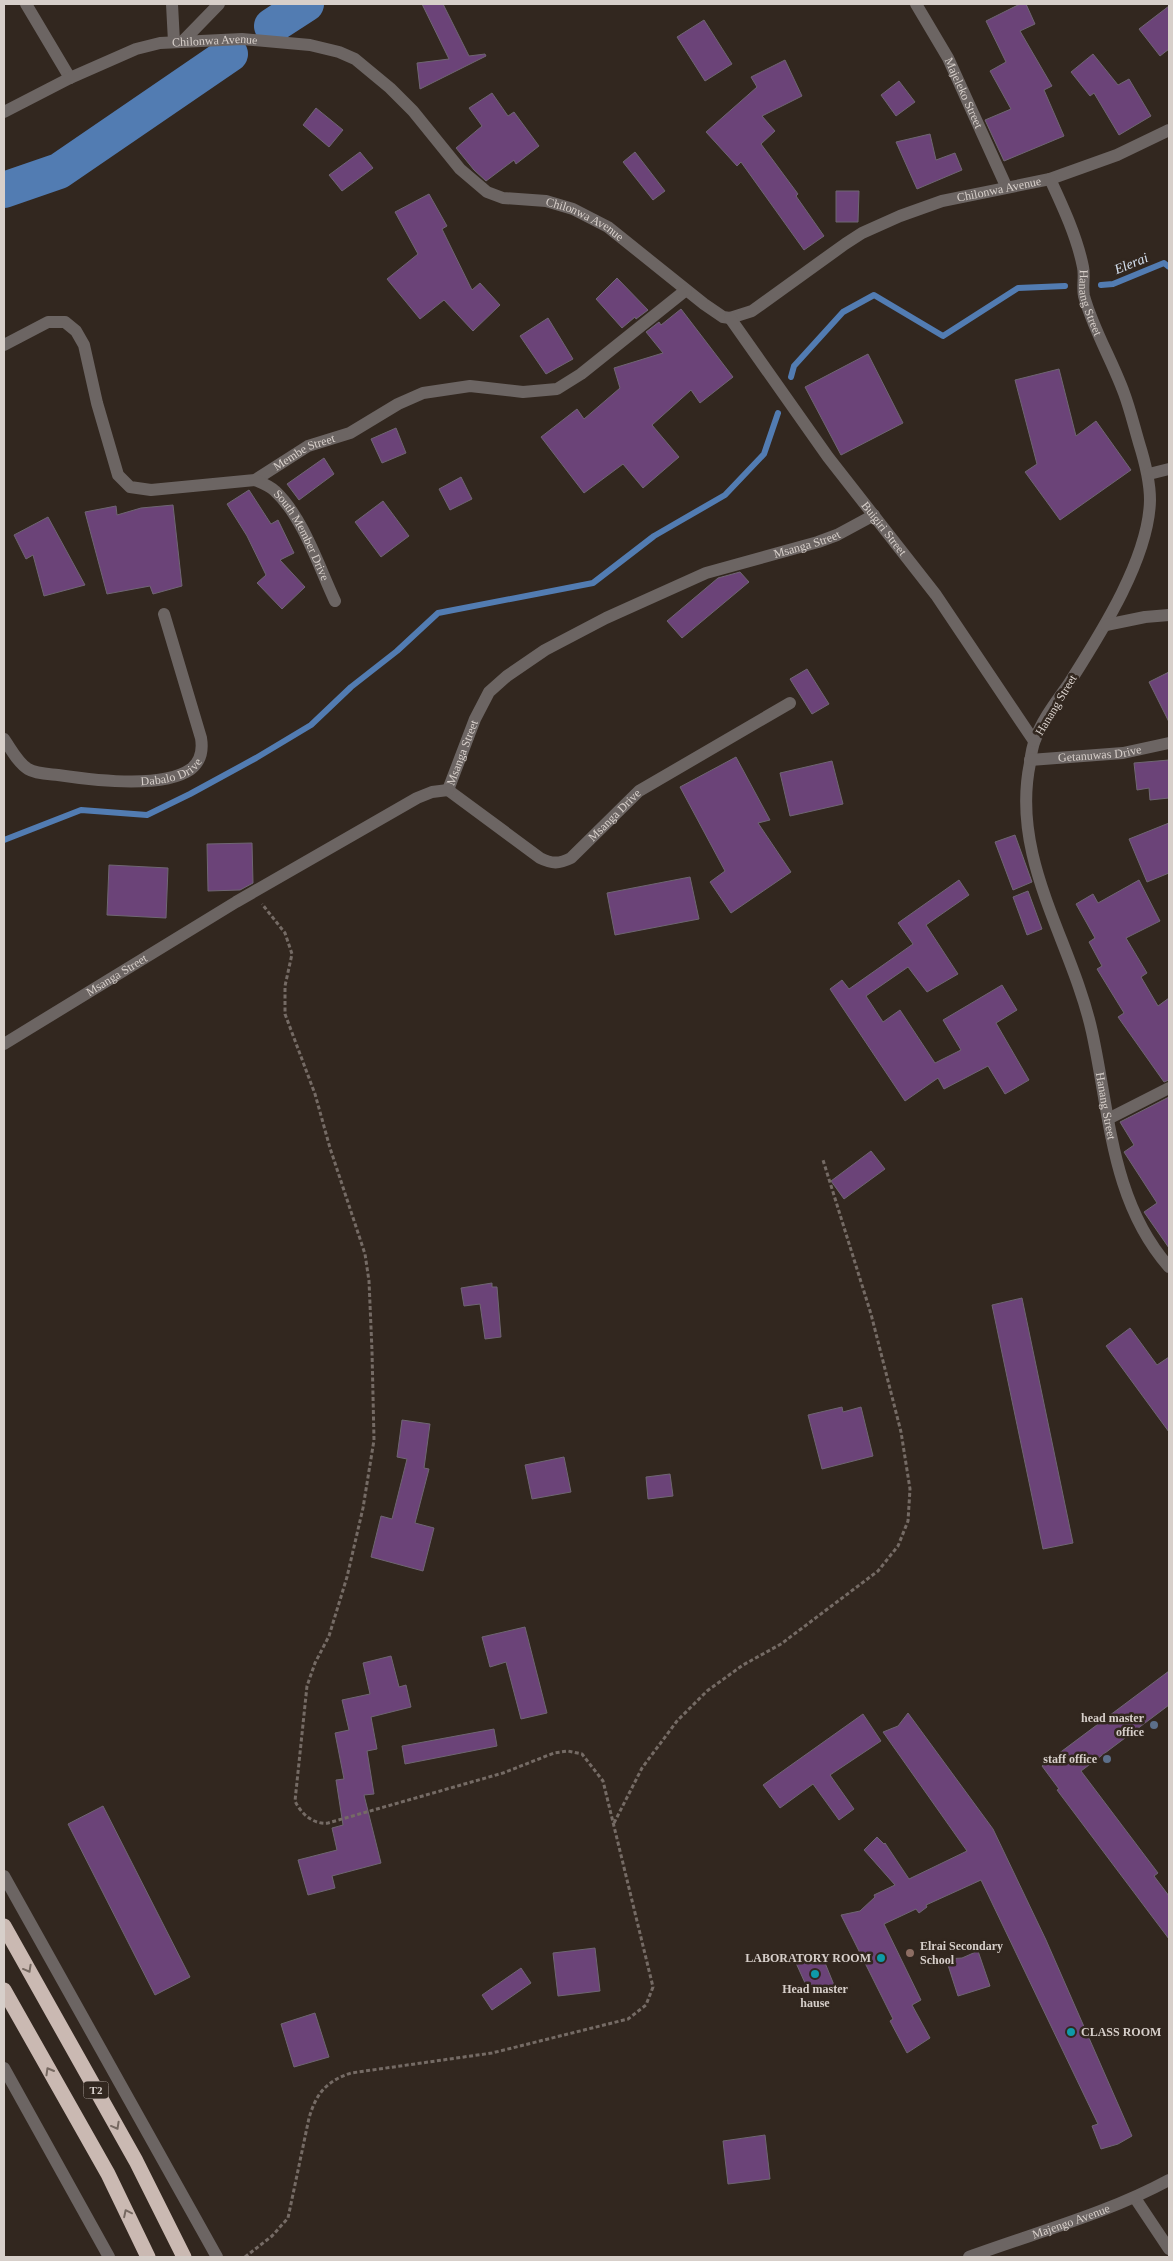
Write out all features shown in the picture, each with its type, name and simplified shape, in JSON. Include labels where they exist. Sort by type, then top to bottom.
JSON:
[{"type":"highway","name":"T2","points":[[4,1926],[136,2160],[184,2257]]},
{"type":"highway","name":"T2","points":[[4,1990],[108,2174],[148,2257]]},
{"type":"street","points":[[26,4],[70,78]]},
{"type":"street","points":[[172,4],[178,41]]},
{"type":"street","points":[[178,41],[219,4]]},
{"type":"street","name":"Majeleko Street","points":[[916,4],[948,58],[1006,186]]},
{"type":"street","name":"Chilonwa Avenue","points":[[4,112],[70,78],[136,49],[178,41],[242,39],[310,45],[339,52],[355,59],[396,94],[413,111],[460,169],[487,192],[503,198],[546,201],[573,209],[608,227],[686,290],[723,317],[730,318],[752,311],[862,233],[942,200],[1006,186],[1050,180],[1116,155],[1169,130]]},
{"type":"street","name":"Hanang Street","points":[[1050,180],[1064,208],[1083,268],[1083,293],[1124,394],[1149,474],[1150,502],[1144,537],[1106,625],[1034,741],[1026,781],[1026,823],[1036,875],[1081,995],[1092,1032],[1115,1159],[1129,1203],[1148,1237],[1169,1267]]},
{"type":"street","name":"Membe Street","points":[[4,345],[48,322],[64,322],[76,331],[84,345],[113,463],[118,475],[130,487],[151,490],[255,480],[308,446],[350,433],[398,404],[423,393],[470,386],[536,392],[548,391],[564,386],[686,290]]},
{"type":"street","name":"Buigiri Street","points":[[730,318],[828,456],[936,595],[1034,741]]},
{"type":"street","points":[[1149,474],[1169,469]]},
{"type":"street","name":"South Member Drive","points":[[255,480],[269,486],[286,504],[301,528],[335,601]]},
{"type":"street","name":"Msanga Street","points":[[4,1044],[253,893],[416,798],[432,792],[448,790],[475,719],[489,692],[507,676],[545,650],[606,618],[706,573],[818,542],[874,515]]},
{"type":"street","name":"Dabalo Drive","points":[[4,739],[23,765],[30,770],[70,777],[116,782],[152,780],[179,774],[193,767],[202,754],[201,738],[164,614]]},
{"type":"street","points":[[1106,625],[1145,616],[1169,615]]},
{"type":"street","name":"Msanga Drive","points":[[448,790],[540,858],[551,863],[560,863],[571,858],[639,791],[790,703]]},
{"type":"street","name":"Getanuwas Drive","points":[[1030,760],[1123,753],[1169,743]]},
{"type":"street","points":[[1108,1119],[1169,1088]]},
{"type":"street","points":[[4,1876],[216,2257]]},
{"type":"street","points":[[4,2068],[109,2257]]},
{"type":"street","name":"Majengo Avenue","points":[[970,2257],[1136,2198],[1169,2180]]},
{"type":"street","points":[[1136,2198],[1169,2249]]},
{"type":"path","points":[[245,2257],[272,2236],[288,2218],[314,2102],[331,2081],[351,2073],[492,2053],[628,2020],[641,2010],[649,1999],[653,1987],[603,1781],[582,1754],[568,1751],[554,1753],[503,1773],[328,1823],[314,1822],[298,1808],[295,1801],[307,1686],[315,1663],[330,1636],[347,1578],[363,1508],[374,1440],[369,1281],[365,1254],[330,1148],[315,1094],[285,1014],[285,986],[292,954],[285,933],[253,893]]},
{"type":"path","points":[[614,1824],[642,1768],[678,1721],[714,1686],[743,1665],[781,1644],[878,1571],[898,1546],[908,1521],[910,1489],[901,1432],[871,1314],[823,1160]]},
{"type":"building","points":[[422,4],[443,4],[469,56],[485,54],[486,56],[420,89],[417,63],[449,59]]},
{"type":"building","points":[[1020,4],[1026,4],[1035,24],[1020,31],[1052,86],[1044,90],[1064,136],[1004,161],[985,120],[1011,109],[990,71],[1006,62],[986,21]]},
{"type":"building","points":[[1169,6],[1169,49],[1160,56],[1139,29]]},
{"type":"building","points":[[704,20],[732,64],[705,81],[677,37]]},
{"type":"building","points":[[1093,54],[1118,85],[1129,79],[1151,116],[1119,135],[1094,93],[1090,96],[1071,72]]},
{"type":"building","points":[[785,60],[802,96],[762,116],[775,131],[761,144],[798,194],[796,196],[824,236],[804,250],[741,162],[737,166],[706,132],[757,87],[751,77]]},
{"type":"building","points":[[899,81],[915,102],[896,116],[881,95]]},
{"type":"building","points":[[492,93],[508,116],[514,112],[539,146],[516,164],[514,160],[486,181],[456,148],[482,126],[469,108]]},
{"type":"building","points":[[316,108],[343,130],[329,147],[303,125]]},
{"type":"building","points":[[930,134],[936,160],[955,153],[962,170],[917,189],[896,142]]},
{"type":"building","points":[[360,152],[373,168],[342,191],[329,175]]},
{"type":"building","points":[[635,152],[665,191],[653,200],[623,162]]},
{"type":"building","points":[[836,191],[859,191],[858,222],[836,222]]},
{"type":"building","points":[[429,194],[447,226],[442,229],[472,290],[480,283],[500,305],[473,331],[444,300],[420,319],[387,279],[418,254],[395,212]]},
{"type":"building","points":[[617,278],[648,310],[636,319],[635,317],[622,328],[596,299]]},
{"type":"building","points":[[681,309],[733,377],[700,403],[691,390],[652,425],[679,457],[643,488],[623,464],[584,493],[541,437],[577,409],[584,419],[620,388],[614,368],[663,353],[646,332],[659,322],[661,325]]},
{"type":"building","points":[[548,318],[573,359],[546,374],[520,336]]},
{"type":"building","points":[[868,354],[903,423],[841,455],[805,387]]},
{"type":"building","points":[[1059,369],[1076,436],[1096,421],[1131,470],[1060,520],[1025,472],[1037,464],[1015,380]]},
{"type":"building","points":[[396,428],[406,453],[382,463],[371,439]]},
{"type":"building","points":[[324,458],[334,474],[299,500],[287,484]]},
{"type":"building","points":[[461,477],[472,499],[450,510],[439,489]]},
{"type":"building","points":[[249,490],[271,524],[278,520],[294,553],[280,560],[305,587],[282,609],[257,583],[266,575],[247,536],[227,504]]},
{"type":"building","points":[[383,501],[409,536],[381,557],[355,522]]},
{"type":"building","points":[[173,505],[182,586],[153,594],[150,586],[107,594],[85,512],[116,506],[117,515],[141,508]]},
{"type":"building","points":[[48,517],[85,585],[44,596],[33,555],[26,559],[14,535]]},
{"type":"building","points":[[740,572],[749,582],[682,638],[667,621],[718,578]]},
{"type":"building","points":[[807,669],[829,704],[812,714],[790,679]]},
{"type":"building","points":[[1169,672],[1169,722],[1149,682]]},
{"type":"building","points":[[736,757],[770,820],[758,823],[791,872],[731,913],[710,882],[725,871],[680,787]]},
{"type":"building","points":[[1169,760],[1169,798],[1150,800],[1149,788],[1137,790],[1134,763]]},
{"type":"building","points":[[832,761],[843,804],[790,816],[780,773]]},
{"type":"building","points":[[1169,823],[1169,873],[1147,882],[1129,839]]},
{"type":"building","points":[[1015,835],[1032,882],[1013,890],[995,842]]},
{"type":"building","points":[[252,843],[253,883],[240,890],[208,891],[207,844]]},
{"type":"building","points":[[109,865],[168,868],[166,918],[107,915]]},
{"type":"building","points":[[690,877],[699,919],[615,935],[607,893]]},
{"type":"building","points":[[959,880],[969,895],[926,925],[958,974],[927,992],[908,967],[866,996],[883,1022],[900,1010],[935,1063],[961,1050],[943,1020],[1002,985],[1017,1010],[996,1023],[1029,1080],[1005,1094],[988,1066],[944,1089],[938,1078],[905,1101],[830,989],[842,980],[849,989],[913,944],[898,923]]},
{"type":"building","points":[[1139,880],[1160,921],[1126,938],[1147,973],[1141,977],[1158,1006],[1169,998],[1169,1080],[1164,1082],[1118,1017],[1124,1013],[1097,969],[1102,966],[1089,942],[1095,938],[1076,904],[1093,894],[1098,903]]},
{"type":"building","points":[[1028,891],[1042,929],[1027,935],[1013,897]]},
{"type":"building","points":[[1169,1097],[1169,1248],[1144,1212],[1157,1203],[1124,1152],[1134,1145],[1120,1122]]},
{"type":"building","points":[[871,1151],[885,1169],[844,1199],[831,1181]]},
{"type":"building","points":[[492,1283],[492,1287],[497,1287],[501,1337],[485,1339],[480,1304],[464,1306],[461,1288]]},
{"type":"building","points":[[1022,1298],[1073,1543],[1043,1549],[992,1305]]},
{"type":"building","points":[[1130,1328],[1157,1365],[1169,1357],[1169,1432],[1106,1346]]},
{"type":"building","points":[[842,1407],[843,1412],[861,1407],[873,1456],[822,1469],[808,1415]]},
{"type":"building","points":[[402,1420],[430,1424],[424,1468],[429,1469],[415,1523],[434,1528],[423,1571],[371,1557],[381,1516],[392,1519],[407,1459],[397,1457]]},
{"type":"building","points":[[564,1457],[571,1492],[532,1499],[525,1465]]},
{"type":"building","points":[[670,1474],[673,1496],[648,1499],[646,1477]]},
{"type":"building","points":[[525,1627],[547,1713],[521,1719],[506,1662],[490,1667],[482,1637]]},
{"type":"building","points":[[391,1656],[399,1687],[406,1685],[411,1707],[371,1717],[377,1749],[367,1751],[374,1794],[364,1795],[381,1863],[332,1876],[335,1888],[308,1895],[298,1860],[337,1850],[332,1828],[343,1825],[336,1780],[344,1779],[335,1733],[349,1730],[342,1700],[370,1694],[363,1663]]},
{"type":"building","points":[[1169,1671],[1169,1705],[1081,1771],[1158,1873],[1154,1876],[1169,1896],[1169,1939],[1057,1790],[1059,1789],[1042,1766]]},
{"type":"building","points":[[908,1713],[993,1829],[1046,1940],[1132,2136],[1118,2144],[1101,2149],[1092,2126],[1098,2124],[981,1880],[926,1905],[927,1907],[919,1913],[916,1909],[884,1924],[921,2000],[912,2005],[930,2038],[907,2053],[890,2021],[893,2019],[841,1915],[860,1911],[875,1897],[874,1895],[895,1885],[864,1850],[877,1837],[885,1843],[909,1879],[967,1851],[883,1732],[898,1726]]},
{"type":"building","points":[[863,1714],[881,1741],[830,1775],[854,1809],[839,1820],[813,1784],[780,1808],[763,1785]]},
{"type":"building","points":[[494,1729],[497,1746],[405,1764],[402,1746]]},
{"type":"building","points":[[103,1806],[190,1977],[155,1995],[68,1824]]},
{"type":"building","points":[[595,1948],[600,1991],[558,1996],[553,1953]]},
{"type":"building","points":[[978,1951],[990,1986],[958,1996],[946,1959],[962,1958]]},
{"type":"building","name":"Head master hause","points":[[821,1953],[834,1985],[823,1993],[810,1994],[796,1963],[808,1962]]},
{"type":"building","points":[[521,1968],[531,1983],[492,2010],[482,1995]]},
{"type":"building","points":[[315,2013],[329,2057],[294,2067],[281,2024]]},
{"type":"building","points":[[765,2135],[770,2179],[728,2184],[723,2141]]},
{"type":"waterway","points":[[272,26],[306,4]]},
{"type":"waterway","points":[[4,190],[59,171],[230,54]]},
{"type":"waterway","name":"Elerai","points":[[1101,285],[1113,284],[1164,263],[1169,267]]},
{"type":"waterway","points":[[791,377],[794,366],[843,312],[874,295],[943,336],[1018,288],[1065,286]]},
{"type":"waterway","points":[[4,840],[81,810],[147,815],[190,794],[311,725],[351,687],[397,651],[438,613],[593,583],[654,536],[725,495],[764,454],[778,413]]},
{"type":"place","name":"head master office","points":[[1154,1725]]},
{"type":"place","name":"staff office","points":[[1107,1759]]},
{"type":"place","name":"Elrai Secondary School","points":[[910,1953]]},
{"type":"place","name":"LABORATORY ROOM","points":[[881,1958]]},
{"type":"place","name":"Head master hause","points":[[815,1974]]},
{"type":"place","name":"CLASS ROOM","points":[[1071,2032]]}]
